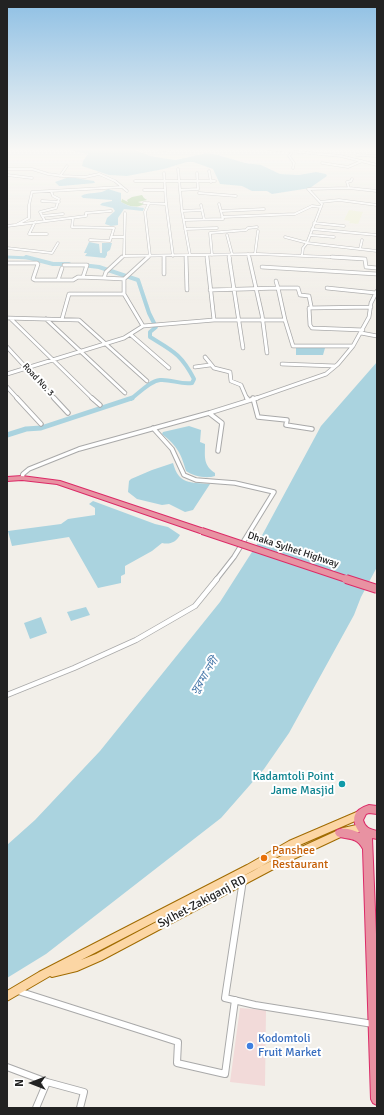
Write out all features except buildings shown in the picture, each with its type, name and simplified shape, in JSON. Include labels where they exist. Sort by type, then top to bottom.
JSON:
[{"type":"highway","points":[[7,475],[23,476]]},
{"type":"highway","points":[[7,479],[23,476]]},
{"type":"highway","name":"Dhaka Sylhet Highway","points":[[23,476],[58,482],[377,589]]},
{"type":"highway","points":[[375,809],[364,810],[359,815],[359,824],[368,832],[377,1099]]},
{"type":"highway","points":[[340,833],[354,835],[362,839],[365,842],[368,851]]},
{"type":"main road","points":[[7,996],[42,975],[250,868],[292,844],[359,815]]},
{"type":"main road","name":"Sylhet-Zakiganj RD","points":[[42,975],[77,966],[99,957],[243,880],[340,833],[368,832]]},
{"type":"street","points":[[16,224],[29,218],[30,201]]},
{"type":"street","points":[[43,201],[58,202],[56,208],[40,212],[45,221]]},
{"type":"street","points":[[181,201],[190,256]]},
{"type":"street","points":[[302,256],[303,248],[308,243],[322,204],[320,202],[330,201]]},
{"type":"street","points":[[348,201],[377,205]]},
{"type":"street","points":[[144,203],[166,204],[173,256]]},
{"type":"street","points":[[150,203],[145,212],[150,256]]},
{"type":"street","points":[[219,204],[222,217]]},
{"type":"street","points":[[201,205],[204,219]]},
{"type":"street","points":[[184,220],[295,214],[312,206],[321,207]]},
{"type":"street","points":[[221,211],[264,209]]},
{"type":"street","points":[[182,211],[202,210]]},
{"type":"street","points":[[7,226],[86,216],[86,213],[111,211]]},
{"type":"street","points":[[124,256],[123,237],[125,213]]},
{"type":"street","points":[[42,216],[62,214]]},
{"type":"street","points":[[73,218],[72,227],[113,227],[110,241],[90,240]]},
{"type":"street","points":[[35,222],[29,234],[47,234]]},
{"type":"street","points":[[314,223],[344,226]]},
{"type":"street","points":[[212,255],[208,234],[246,230],[248,228],[257,227]]},
{"type":"street","points":[[186,229],[217,228]]},
{"type":"street","points":[[312,229],[377,235]]},
{"type":"street","points":[[255,254],[258,231]]},
{"type":"street","points":[[227,235],[231,254],[238,321],[243,348]]},
{"type":"street","points":[[311,235],[334,237]]},
{"type":"street","points":[[112,237],[123,237]]},
{"type":"street","points":[[285,237],[308,243],[377,250]]},
{"type":"street","points":[[360,249],[362,240]]},
{"type":"street","points":[[7,248],[52,253],[58,243]]},
{"type":"street","points":[[368,249],[365,259],[366,267],[377,268]]},
{"type":"street","points":[[248,254],[264,321],[267,353]]},
{"type":"street","points":[[104,278],[106,272],[124,256],[255,254],[365,259]]},
{"type":"street","points":[[207,255],[214,320]]},
{"type":"street","points":[[7,263],[37,263],[34,280],[73,280],[77,277],[124,279],[150,256]]},
{"type":"street","points":[[164,256],[164,274]]},
{"type":"street","points":[[186,256],[187,290]]},
{"type":"street","points":[[64,264],[86,266],[84,277]]},
{"type":"street","points":[[262,267],[377,274]]},
{"type":"street","points":[[58,280],[62,268]]},
{"type":"street","points":[[320,270],[320,276]]},
{"type":"street","points":[[124,279],[124,294],[143,326]]},
{"type":"street","points":[[276,280],[285,320],[293,346],[353,346]]},
{"type":"street","points":[[210,290],[298,288],[300,295],[309,296],[311,306],[309,308],[310,325],[312,328],[362,331],[377,336]]},
{"type":"street","points":[[23,476],[29,469],[78,449],[209,413],[309,381],[326,374],[353,346],[369,317],[376,292],[327,288]]},
{"type":"street","points":[[62,319],[69,294],[124,294]]},
{"type":"street","points":[[311,306],[371,307]]},
{"type":"street","points":[[7,318],[79,320],[147,381]]},
{"type":"street","points":[[11,318],[100,405]]},
{"type":"street","points":[[46,319],[125,393]]},
{"type":"street","points":[[7,374],[81,352],[131,335],[143,326],[214,320],[285,320]]},
{"type":"street","points":[[131,335],[169,368]]},
{"type":"street","name":"Road No. 3","points":[[7,348],[68,413]]},
{"type":"street","points":[[205,357],[214,368],[230,372],[231,381],[241,385],[248,400]]},
{"type":"street","points":[[282,364],[335,366]]},
{"type":"street","points":[[195,366],[210,365]]},
{"type":"street","points":[[7,387],[41,424]]},
{"type":"street","points":[[253,398],[258,417],[287,420],[286,425],[312,428]]},
{"type":"street","points":[[209,413],[222,423],[218,451]]},
{"type":"street","points":[[7,695],[74,668],[136,640],[195,606],[234,557],[274,492],[235,483],[196,480],[184,475],[178,457],[153,428]]},
{"type":"street","points":[[243,880],[225,998],[255,1005],[374,1024]]},
{"type":"street","points":[[16,991],[178,1042],[177,1063],[225,1074],[235,1000]]},
{"type":"street","points":[[7,1067],[47,1082],[84,1092],[80,1108]]},
{"type":"street","points":[[36,1108],[47,1082]]},
{"type":"shaded area","name":"Kodomtoli Fruit Market","points":[[240,1008],[266,1010],[265,1086],[230,1082]]},
{"type":"green space","points":[[142,201],[138,202],[144,204],[141,206],[132,206],[121,202]]},
{"type":"green space","points":[[349,210],[363,212],[358,224],[349,223],[350,221],[344,220]]},
{"type":"water","points":[[121,201],[129,206],[144,208],[143,211],[124,209],[118,218],[118,225],[111,226],[105,224],[107,218],[115,211],[113,208],[100,205],[102,203]]},
{"type":"water","points":[[89,242],[99,244],[100,253],[102,253],[102,243],[112,243],[105,258],[85,256],[87,253],[84,253]]},
{"type":"water","points":[[296,348],[325,348],[323,355],[296,355]]},
{"type":"water","name":"সুরমা নদী","points":[[377,362],[377,567],[361,597],[354,615],[289,733],[264,769],[221,818],[46,954],[7,978],[7,845],[35,820],[100,751],[220,602],[259,541],[321,426]]},
{"type":"water","points":[[189,426],[201,430],[200,442],[205,444],[207,464],[208,467],[215,473],[215,476],[200,476],[186,471],[178,450],[162,434],[163,432]]},
{"type":"water","points":[[173,463],[175,470],[182,479],[191,482],[210,484],[193,510],[185,512],[169,504],[162,505],[137,499],[128,492],[129,481],[131,479]]},
{"type":"water","points":[[93,501],[155,524],[168,527],[180,535],[172,542],[168,544],[162,543],[152,551],[125,566],[125,574],[121,576],[121,583],[98,588],[69,537],[12,546],[8,531],[61,524],[68,519],[95,515],[95,508],[89,504]]},
{"type":"water","points":[[86,607],[90,615],[71,621],[67,612]]},
{"type":"water","points":[[41,617],[47,633],[30,639],[24,623]]},
{"type":"waterway","points":[[7,257],[30,258]]},
{"type":"waterway","points":[[30,258],[53,264],[69,264]]},
{"type":"waterway","points":[[82,265],[99,267],[138,280],[149,313],[156,327],[150,332],[150,337],[176,354],[185,364],[194,379],[192,383],[180,383],[164,380],[156,381],[131,399]]},
{"type":"waterway","points":[[7,435],[26,429],[41,428],[132,398]]},
{"type":"place","name":"Kadamtoli Point Jame Masjid","points":[[342,784]]},
{"type":"place","name":"Panshee Restaurant","points":[[264,858]]},
{"type":"place","name":"Kodomtoli Fruit Market","points":[[250,1046]]}]
